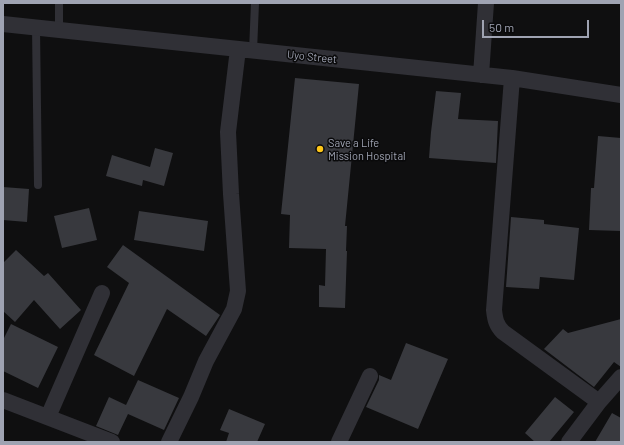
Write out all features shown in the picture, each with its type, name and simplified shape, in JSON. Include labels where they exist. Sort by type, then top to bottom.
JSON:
[{"type":"street","points":[[481,75],[486,3]]},
{"type":"street","name":"Uyo Street","points":[[3,24],[512,78],[621,95]]},
{"type":"street","points":[[169,442],[191,397],[206,361],[234,309],[238,291],[228,132],[246,50]]},
{"type":"street","points":[[512,78],[494,310],[495,318],[497,325],[503,332],[598,402]]},
{"type":"street","points":[[48,417],[102,293]]},
{"type":"street","points":[[339,442],[370,376]]},
{"type":"street","points":[[569,442],[598,402],[621,377]]},
{"type":"street","points":[[3,400],[112,442]]},
{"type":"lane","points":[[59,3],[59,30]]},
{"type":"lane","points":[[246,50],[255,3]]},
{"type":"lane","points":[[36,27],[38,185]]},
{"type":"building","name":"Save a Life Mission Hospital","points":[[295,78],[359,84],[345,226],[347,226],[347,251],[345,308],[319,307],[319,285],[325,286],[326,249],[289,248],[290,215],[281,214]]},
{"type":"building","points":[[436,91],[461,93],[458,119],[498,121],[496,163],[429,158]]},
{"type":"building","points":[[598,136],[621,138],[621,231],[589,230],[591,188],[594,188]]},
{"type":"building","points":[[155,148],[173,153],[164,186],[143,180],[142,186],[106,176],[112,155],[150,167]]},
{"type":"building","points":[[3,187],[29,189],[27,222],[3,220]]},
{"type":"building","points":[[89,208],[97,240],[62,248],[54,216]]},
{"type":"building","points":[[139,211],[208,221],[204,251],[134,240]]},
{"type":"building","points":[[511,217],[544,220],[544,224],[579,228],[574,280],[540,277],[539,289],[506,287]]},
{"type":"building","points":[[123,245],[220,315],[206,336],[167,309],[134,376],[94,355],[129,283],[107,267]]},
{"type":"building","points":[[16,250],[44,276],[48,273],[81,310],[60,329],[34,300],[15,322],[3,311],[3,263]]},
{"type":"building","points":[[621,319],[621,367],[614,362],[594,387],[544,349],[563,329],[568,333]]},
{"type":"building","points":[[11,324],[58,347],[38,388],[3,371],[3,340]]},
{"type":"building","points":[[406,343],[448,359],[418,429],[366,407],[379,380],[379,375],[391,380]]},
{"type":"building","points":[[138,380],[179,398],[164,430],[128,414],[118,435],[96,426],[109,397],[126,405]]},
{"type":"building","points":[[555,397],[574,412],[549,442],[535,442],[525,433]]},
{"type":"building","points":[[229,409],[265,424],[257,442],[226,442],[229,433],[220,430]]},
{"type":"building","points":[[612,413],[621,418],[621,442],[595,442]]},
{"type":"place","name":"Save a Life Mission Hospital","points":[[320,149]]}]
